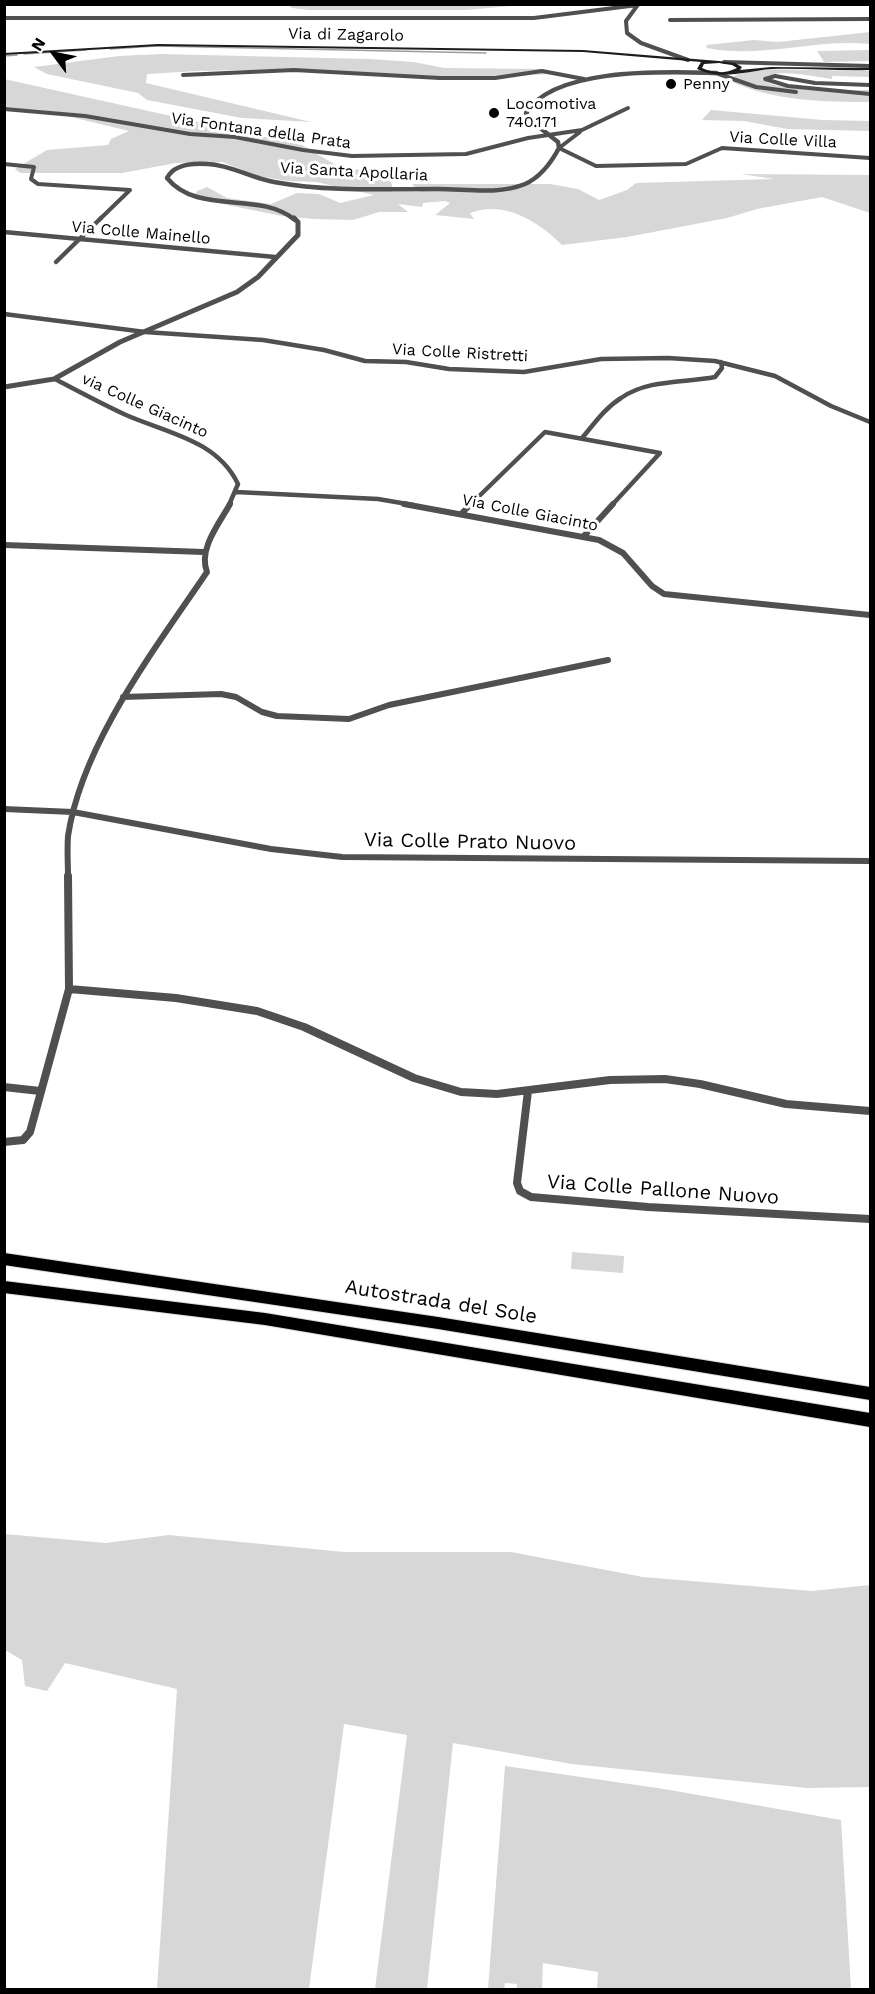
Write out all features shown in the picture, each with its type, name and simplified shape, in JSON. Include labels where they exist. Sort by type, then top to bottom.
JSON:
[{"type":"highway","name":"Autostrada del Sole","points":[[4,1259],[167,1281],[594,1347],[870,1394]]},
{"type":"highway","points":[[4,1287],[265,1319],[870,1420]]},
{"type":"main road","name":"Via di Zagarolo","points":[[4,54],[158,45],[583,51],[648,54],[715,62]]},
{"type":"main road","name":"Via di Zagarolo","points":[[688,60],[700,66],[704,71],[716,74]]},
{"type":"main road","points":[[700,66],[724,62],[810,69]]},
{"type":"main road","points":[[733,64],[740,67],[736,72]]},
{"type":"main road","points":[[716,74],[766,68],[870,68]]},
{"type":"street","points":[[4,18],[534,18],[638,5]]},
{"type":"street","points":[[638,5],[629,14],[626,22],[627,33],[647,46],[681,55],[688,60]]},
{"type":"street","points":[[669,20],[870,19]]},
{"type":"street","points":[[724,62],[870,68]]},
{"type":"street","points":[[679,73],[694,70],[700,66]]},
{"type":"street","points":[[183,75],[283,70],[440,78],[495,78],[545,71],[584,79]]},
{"type":"street","points":[[628,108],[577,134],[559,148],[558,142],[529,118],[526,111],[542,98],[584,79],[629,72],[716,74],[769,89],[870,96]]},
{"type":"street","points":[[736,72],[731,75],[738,80]]},
{"type":"street","points":[[870,85],[809,83],[775,76],[765,79],[788,86],[870,96]]},
{"type":"street","name":"Via Fontana della Prata","points":[[4,110],[85,116],[183,133],[235,136],[294,149],[352,156],[463,154],[573,132],[594,125]]},
{"type":"street","name":"Via Colle Villa","points":[[559,148],[596,166],[612,168],[686,164],[696,162],[717,149],[725,148],[870,158]]},
{"type":"street","name":"Via Santa Apollaria","points":[[4,387],[55,379],[112,346],[242,289],[259,276],[298,235],[299,224],[292,215],[269,207],[186,194],[170,185],[167,180],[168,173],[180,167],[207,164],[224,167],[247,176],[287,184],[384,188],[505,188],[524,184],[537,177],[559,148]]},
{"type":"street","points":[[4,164],[34,167],[31,179],[36,183],[130,190],[56,262]]},
{"type":"street","name":"Via Colle Mainello","points":[[4,232],[275,257]]},
{"type":"street","name":"Via Colle Ristretti","points":[[4,315],[145,332],[263,340],[324,350],[365,361],[406,362],[480,371],[537,371],[601,359],[668,357],[721,362],[775,376],[831,406],[870,422]]},
{"type":"street","points":[[582,438],[614,402],[626,394],[657,385],[715,377],[722,368],[721,362]]},
{"type":"street","name":"via Colle Giacinto","points":[[55,379],[125,415],[209,449],[236,479],[236,492]]},
{"type":"street","points":[[461,514],[545,432],[661,454],[584,536]]},
{"type":"street","points":[[4,1142],[18,1141],[29,1135],[69,989],[68,839],[73,812],[84,778],[123,697],[207,572],[203,562],[204,552],[236,492]]},
{"type":"street","name":"Via Colle Giacinto","points":[[236,492],[378,499],[584,536],[610,544],[638,567],[652,588],[664,594],[870,615]]},
{"type":"street","points":[[4,545],[204,552]]},
{"type":"street","points":[[123,697],[221,694],[236,697],[262,712],[277,716],[345,719],[389,705],[608,660]]},
{"type":"street","name":"Via Colle Prato Nuovo","points":[[4,809],[73,812],[196,836],[342,857],[870,861]]},
{"type":"street","points":[[69,989],[206,1002],[257,1011],[322,1033],[433,1084],[470,1094],[528,1091],[608,1080],[664,1079],[688,1081],[782,1103],[821,1109],[870,1112]]},
{"type":"street","points":[[4,1087],[40,1091]]},
{"type":"street","name":"Via Colle Pallone Nuovo","points":[[528,1091],[517,1183],[520,1191],[531,1197],[648,1207],[870,1219]]},
{"type":"shaded area","points":[[288,5],[521,5],[466,10],[309,10],[292,8]]},
{"type":"shaded area","points":[[870,32],[870,44],[829,44],[748,51],[727,51],[707,48],[706,45],[754,40],[778,42]]},
{"type":"shaded area","points":[[870,50],[870,61],[824,62],[817,51]]},
{"type":"shaded area","points":[[161,54],[370,59],[414,62],[444,68],[540,69],[556,74],[445,78],[305,69],[147,74],[146,83],[311,122],[242,118],[147,100],[138,93],[47,74],[34,67],[119,56]]},
{"type":"shaded area","points":[[762,69],[870,71],[870,77],[832,76],[832,79],[786,73],[769,75],[762,79],[782,87],[797,89],[870,90],[870,102],[818,101],[783,97],[732,82],[735,75]]},
{"type":"shaded area","points":[[4,79],[302,145],[341,168],[397,177],[391,180],[393,192],[420,192],[412,184],[550,184],[578,189],[599,200],[627,190],[636,183],[774,179],[741,174],[870,175],[870,213],[822,197],[627,237],[562,245],[531,221],[508,211],[495,209],[470,213],[474,219],[435,215],[450,203],[445,201],[423,203],[422,207],[398,204],[408,212],[379,212],[353,220],[282,216],[193,198],[197,191],[207,187],[227,198],[271,204],[297,193],[319,194],[340,203],[374,195],[316,182],[287,181],[258,176],[222,162],[176,163],[122,173],[20,173],[15,169],[47,150],[108,145],[111,139],[129,131],[42,110],[5,108]]},
{"type":"shaded area","points":[[711,110],[823,120],[870,121],[870,131],[787,129],[744,121],[702,120]]},
{"type":"shaded area","points":[[572,1252],[624,1256],[623,1273],[571,1269]]},
{"type":"shaded area","points":[[5,1534],[105,1543],[169,1535],[344,1552],[511,1552],[643,1577],[812,1591],[870,1585],[870,1787],[807,1788],[572,1764],[453,1743],[427,1989],[375,1989],[407,1735],[344,1724],[309,1989],[157,1989],[177,1689],[65,1663],[47,1691],[25,1686],[22,1660],[5,1650]]},
{"type":"shaded area","points":[[505,1766],[664,1789],[841,1820],[851,1989],[597,1989],[598,1972],[543,1963],[542,1989],[517,1989],[517,1984],[505,1983],[504,1989],[488,1989]]},
{"type":"waterway","points":[[110,49],[156,46],[486,53]]},
{"type":"waterway","points":[[24,54],[86,50]]},
{"type":"waterway","points":[[4,56],[17,55]]},
{"type":"place","name":"Penny","points":[[671,84]]},
{"type":"place","name":"Locomotiva 740.171","points":[[494,113]]}]
